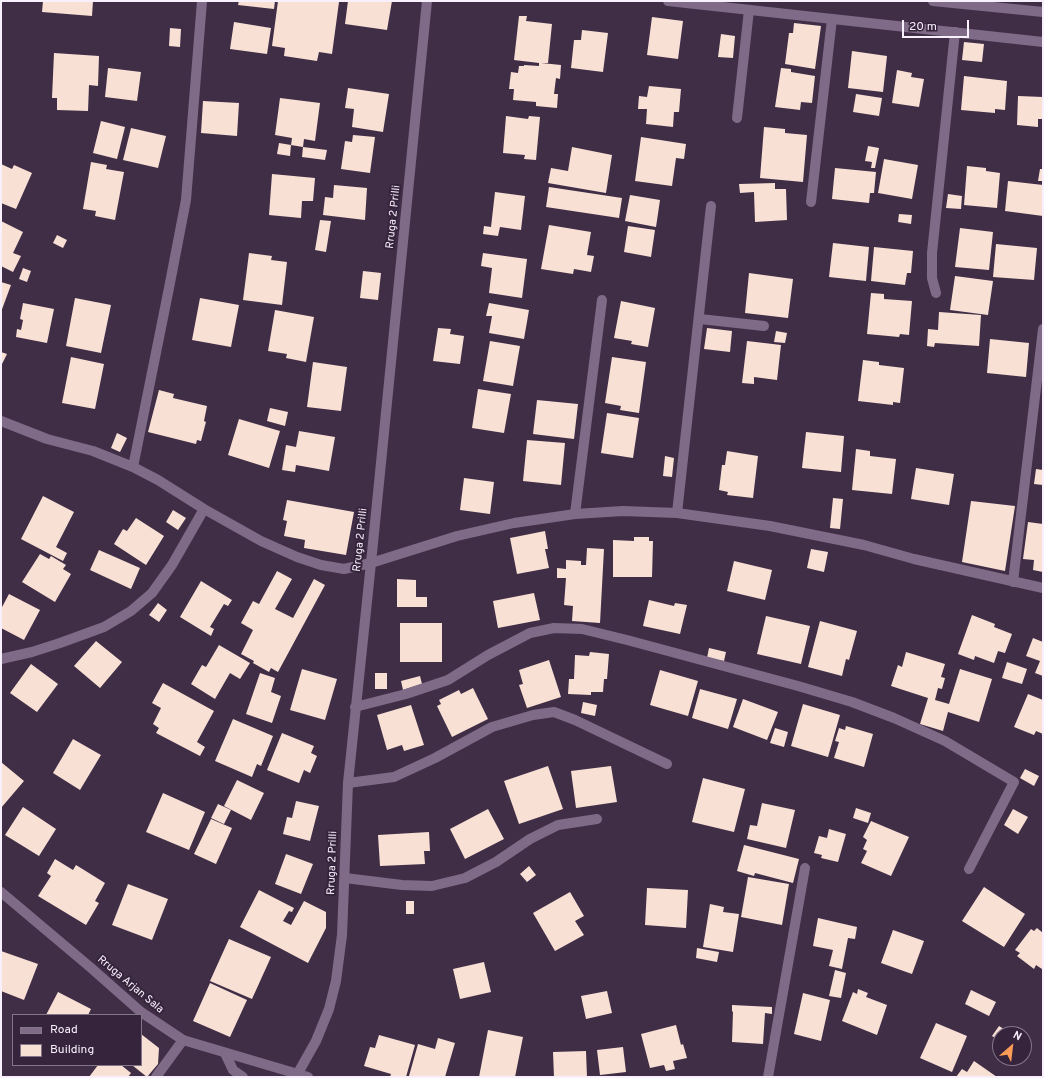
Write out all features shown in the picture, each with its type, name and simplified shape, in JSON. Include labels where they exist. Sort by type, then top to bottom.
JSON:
[{"type":"street","points":[[133,467],[170,288],[186,200],[202,1]]},
{"type":"street","name":"Rruga 2 Prilli","points":[[298,1073],[316,1041],[329,1009],[334,988],[342,935],[348,784],[355,706],[371,563],[427,1]]},
{"type":"street","points":[[668,1],[1043,42]]},
{"type":"street","points":[[933,1],[1043,12]]},
{"type":"street","points":[[737,118],[749,10]]},
{"type":"street","points":[[811,202],[832,19]]},
{"type":"street","points":[[936,293],[932,278],[932,253],[955,32]]},
{"type":"street","points":[[677,513],[700,319],[711,206]]},
{"type":"street","points":[[575,514],[602,300]]},
{"type":"street","points":[[700,319],[764,326]]},
{"type":"street","points":[[1013,582],[1043,329]]},
{"type":"street","points":[[1,421],[46,439],[93,451],[133,467],[158,480],[204,509],[261,541],[297,557],[321,565],[344,569],[371,563],[457,536],[514,523],[575,514],[624,511],[677,513],[770,526],[864,544],[914,559],[1043,588]]},
{"type":"street","points":[[1,658],[32,652],[97,630],[131,611],[152,592],[172,565],[204,509]]},
{"type":"street","points":[[355,706],[406,694],[448,680],[488,655],[530,633],[554,628],[575,629],[627,640],[859,704],[945,741],[1014,782],[968,869]]},
{"type":"street","points":[[348,784],[394,777],[435,758],[492,727],[533,715],[554,712],[575,720],[667,764]]},
{"type":"street","points":[[345,878],[402,885],[432,886],[465,878],[496,862],[530,839],[558,825],[597,819]]},
{"type":"street","points":[[768,1077],[804,868]]},
{"type":"street","name":"Rruga Arjan Sala","points":[[2,894],[141,1012],[183,1040],[308,1077]]},
{"type":"street","points":[[156,1077],[183,1040]]},
{"type":"street","points":[[225,1053],[233,1070],[243,1077]]},
{"type":"building","points":[[43,1],[93,1],[92,16],[42,12]]},
{"type":"building","points":[[239,1],[275,1],[274,9],[238,5]]},
{"type":"building","points":[[278,1],[339,2],[332,54],[319,52],[317,61],[284,56],[285,48],[272,46]]},
{"type":"building","points":[[348,1],[392,1],[387,30],[345,24]]},
{"type":"building","points":[[519,16],[527,16],[526,21],[552,24],[548,63],[541,63],[561,65],[560,79],[556,78],[554,94],[558,94],[557,108],[536,106],[536,102],[513,100],[514,89],[509,89],[511,72],[518,73],[519,66],[539,66],[539,63],[514,60]]},
{"type":"building","points":[[652,17],[683,21],[678,59],[647,55]]},
{"type":"building","points":[[234,22],[271,28],[267,54],[230,49]]},
{"type":"building","points":[[794,23],[821,26],[815,69],[785,64],[789,33],[793,33]]},
{"type":"building","points":[[170,28],[181,29],[180,47],[169,46]]},
{"type":"building","points":[[582,30],[608,33],[603,72],[571,68],[574,40],[581,40]]},
{"type":"building","points":[[721,34],[735,36],[733,58],[718,57]]},
{"type":"building","points":[[964,42],[984,44],[982,62],[962,60]]},
{"type":"building","points":[[852,51],[887,56],[883,92],[848,88]]},
{"type":"building","points":[[54,53],[99,56],[98,86],[89,85],[88,111],[57,110],[57,98],[52,98]]},
{"type":"building","points":[[108,68],[141,72],[137,101],[105,97]]},
{"type":"building","points":[[781,68],[791,69],[791,72],[815,76],[812,103],[801,102],[800,110],[775,107]]},
{"type":"building","points":[[897,70],[912,73],[911,77],[924,79],[919,107],[892,103]]},
{"type":"building","points":[[964,76],[1007,81],[1005,110],[995,109],[995,113],[961,110]]},
{"type":"building","points":[[649,86],[681,89],[679,112],[674,112],[673,127],[646,124],[647,109],[638,109],[639,96],[647,97]]},
{"type":"building","points":[[348,88],[389,94],[383,132],[352,127],[354,109],[345,108]]},
{"type":"building","points":[[856,94],[882,98],[879,116],[853,112]]},
{"type":"building","points":[[1018,96],[1043,97],[1043,119],[1038,119],[1038,127],[1017,125]]},
{"type":"building","points":[[280,98],[320,103],[315,141],[304,139],[303,147],[291,145],[292,138],[275,135]]},
{"type":"building","points":[[203,101],[239,103],[237,136],[201,133]]},
{"type":"building","points":[[506,116],[528,119],[529,116],[540,117],[536,160],[524,159],[525,155],[503,153]]},
{"type":"building","points":[[101,121],[125,127],[117,159],[93,153]]},
{"type":"building","points":[[764,127],[785,129],[785,133],[807,135],[803,182],[760,178]]},
{"type":"building","points":[[131,128],[166,136],[158,168],[123,160]]},
{"type":"building","points":[[353,135],[375,137],[370,173],[341,169],[345,141],[352,142]]},
{"type":"building","points":[[641,137],[686,144],[684,159],[676,158],[672,186],[635,181]]},
{"type":"building","points":[[279,143],[291,145],[290,156],[277,154]]},
{"type":"building","points":[[868,146],[879,148],[875,168],[871,168],[872,162],[865,161]]},
{"type":"building","points":[[303,147],[327,150],[325,160],[302,157]]},
{"type":"building","points":[[572,147],[612,155],[606,193],[548,183],[551,168],[568,171]]},
{"type":"building","points":[[884,159],[918,165],[912,199],[878,193]]},
{"type":"building","points":[[91,162],[107,165],[106,169],[124,172],[115,220],[95,216],[96,211],[83,209]]},
{"type":"building","points":[[1,164],[12,169],[14,165],[32,173],[16,209],[1,203]]},
{"type":"building","points":[[967,166],[986,168],[986,171],[1000,173],[997,208],[964,205]]},
{"type":"building","points":[[835,168],[876,172],[874,193],[870,193],[869,203],[832,199]]},
{"type":"building","points":[[1040,169],[1043,169],[1043,181],[1038,181]]},
{"type":"building","points":[[272,174],[315,178],[313,201],[302,201],[301,218],[269,215]]},
{"type":"building","points":[[1008,181],[1043,185],[1043,216],[1005,211]]},
{"type":"building","points":[[775,183],[775,189],[786,189],[787,220],[755,222],[754,192],[740,193],[739,184]]},
{"type":"building","points":[[334,185],[367,188],[365,220],[323,215],[325,197],[333,198]]},
{"type":"building","points":[[549,187],[622,198],[619,218],[546,207]]},
{"type":"building","points":[[495,192],[525,196],[521,230],[500,227],[498,236],[483,234],[484,226],[491,227]]},
{"type":"building","points":[[948,194],[962,196],[961,209],[946,208]]},
{"type":"building","points":[[630,195],[660,200],[656,227],[625,221]]},
{"type":"building","points":[[899,214],[912,215],[911,224],[898,222]]},
{"type":"building","points":[[320,220],[331,221],[326,252],[315,250]]},
{"type":"building","points":[[1,221],[23,232],[13,253],[21,256],[13,272],[1,266]]},
{"type":"building","points":[[549,225],[591,232],[587,255],[594,256],[591,272],[574,269],[573,274],[541,269]]},
{"type":"building","points":[[628,226],[655,230],[651,257],[624,252]]},
{"type":"building","points":[[960,228],[993,232],[989,270],[955,267]]},
{"type":"building","points":[[57,235],[67,240],[63,248],[53,243]]},
{"type":"building","points":[[833,243],[869,247],[866,281],[829,277]]},
{"type":"building","points":[[996,244],[1037,248],[1034,280],[993,277]]},
{"type":"building","points":[[874,247],[913,251],[911,273],[907,273],[905,285],[871,281]]},
{"type":"building","points":[[249,253],[272,256],[271,260],[287,262],[282,305],[243,300]]},
{"type":"building","points":[[483,253],[527,259],[522,298],[489,293],[492,268],[481,266]]},
{"type":"building","points":[[23,268],[31,271],[27,282],[19,279]]},
{"type":"building","points":[[363,271],[381,273],[378,300],[360,298]]},
{"type":"building","points":[[749,273],[793,279],[788,318],[745,313]]},
{"type":"building","points":[[955,276],[993,281],[988,315],[950,310]]},
{"type":"building","points":[[1,282],[11,285],[1,312]]},
{"type":"building","points":[[871,293],[884,294],[884,299],[912,301],[909,335],[900,334],[899,337],[867,334]]},
{"type":"building","points":[[75,298],[111,305],[101,353],[66,346]]},
{"type":"building","points":[[200,298],[239,305],[231,347],[192,340]]},
{"type":"building","points":[[621,301],[655,308],[648,347],[631,344],[632,341],[614,338]]},
{"type":"building","points":[[23,303],[54,309],[47,343],[16,337],[17,329],[21,330],[23,320],[20,319]]},
{"type":"building","points":[[489,303],[529,310],[524,339],[489,333],[492,316],[486,316]]},
{"type":"building","points":[[275,310],[314,317],[306,362],[286,358],[287,354],[268,351]]},
{"type":"building","points":[[939,312],[981,315],[979,346],[935,343],[934,347],[927,346],[928,329],[938,330]]},
{"type":"building","points":[[438,328],[451,329],[450,334],[464,336],[460,364],[433,361]]},
{"type":"building","points":[[707,328],[732,331],[730,352],[704,349]]},
{"type":"building","points":[[776,331],[787,333],[785,343],[774,342]]},
{"type":"building","points":[[990,339],[1029,343],[1026,377],[987,373]]},
{"type":"building","points":[[490,341],[520,346],[513,386],[483,381]]},
{"type":"building","points":[[747,341],[781,345],[777,380],[754,377],[754,384],[742,383]]},
{"type":"building","points":[[1,352],[7,354],[1,366]]},
{"type":"building","points":[[71,357],[104,364],[95,409],[62,403]]},
{"type":"building","points":[[612,357],[646,362],[639,413],[620,410],[621,406],[605,403]]},
{"type":"building","points":[[863,360],[879,362],[879,365],[904,368],[900,403],[893,402],[893,405],[858,401]]},
{"type":"building","points":[[313,362],[347,367],[341,411],[307,407]]},
{"type":"building","points":[[478,389],[511,394],[504,433],[472,428]]},
{"type":"building","points":[[159,390],[174,394],[173,398],[207,406],[204,421],[206,422],[201,441],[197,440],[196,444],[148,432]]},
{"type":"building","points":[[537,400],[578,404],[574,439],[533,434]]},
{"type":"building","points":[[270,408],[288,412],[285,426],[267,421]]},
{"type":"building","points":[[607,413],[639,418],[633,458],[601,453]]},
{"type":"building","points":[[239,419],[280,431],[269,468],[228,455]]},
{"type":"building","points":[[299,431],[335,437],[329,471],[296,465],[295,472],[282,470],[286,445],[296,447]]},
{"type":"building","points":[[806,432],[844,436],[841,472],[802,468]]},
{"type":"building","points":[[117,433],[127,438],[120,452],[111,448]]},
{"type":"building","points":[[527,440],[565,443],[561,485],[523,481]]},
{"type":"building","points":[[856,449],[870,451],[870,456],[896,459],[892,494],[852,490]]},
{"type":"building","points":[[727,451],[758,456],[753,498],[727,495],[728,492],[719,490],[722,465],[725,465]]},
{"type":"building","points":[[665,456],[674,458],[672,477],[663,476]]},
{"type":"building","points":[[916,468],[954,474],[949,505],[911,499]]},
{"type":"building","points":[[1036,469],[1043,470],[1043,485],[1034,484]]},
{"type":"building","points":[[464,478],[494,482],[490,514],[460,510]]},
{"type":"building","points":[[43,496],[74,512],[56,547],[67,553],[63,561],[21,539]]},
{"type":"building","points":[[833,498],[843,499],[840,529],[830,528]]},
{"type":"building","points":[[287,500],[354,512],[346,555],[304,548],[305,540],[284,536],[287,521],[283,520]]},
{"type":"building","points":[[971,501],[1015,506],[1005,571],[962,562]]},
{"type":"building","points":[[173,510],[186,518],[178,530],[166,522]]},
{"type":"building","points":[[136,518],[164,536],[146,565],[114,544],[123,529],[127,531]]},
{"type":"building","points":[[1028,522],[1043,524],[1043,572],[1033,570],[1034,560],[1023,559]]},
{"type":"building","points":[[545,531],[548,549],[545,549],[549,568],[517,574],[510,538]]},
{"type":"building","points":[[634,537],[649,537],[649,541],[653,541],[652,577],[613,577],[613,540],[634,541]]},
{"type":"building","points":[[587,548],[604,549],[600,623],[572,621],[573,606],[564,605],[566,578],[557,578],[557,568],[566,569],[566,560],[581,561],[581,565],[586,565]]},
{"type":"building","points":[[811,549],[828,552],[824,572],[807,568]]},
{"type":"building","points":[[99,550],[140,568],[131,589],[90,570]]},
{"type":"building","points":[[40,554],[49,559],[51,556],[66,565],[63,569],[71,574],[55,602],[22,582]]},
{"type":"building","points":[[734,561],[772,570],[765,600],[727,591]]},
{"type":"building","points":[[277,571],[292,579],[275,609],[293,618],[314,579],[325,585],[278,672],[271,668],[269,672],[241,654],[253,630],[241,623],[253,601],[259,604]]},
{"type":"building","points":[[397,579],[416,580],[416,597],[427,597],[427,607],[397,607]]},
{"type":"building","points":[[201,581],[232,600],[228,606],[224,604],[210,627],[214,629],[211,636],[180,617]]},
{"type":"building","points":[[534,593],[540,620],[498,628],[493,601]]},
{"type":"building","points":[[9,594],[40,610],[24,640],[1,628],[1,609]]},
{"type":"building","points":[[649,600],[674,606],[675,603],[687,605],[680,634],[643,626]]},
{"type":"building","points":[[158,603],[167,610],[159,622],[149,615]]},
{"type":"building","points":[[972,615],[995,624],[994,627],[1012,634],[1005,653],[998,651],[994,663],[975,656],[974,660],[958,654]]},
{"type":"building","points":[[766,616],[810,626],[801,664],[757,654]]},
{"type":"building","points":[[820,621],[857,631],[849,660],[846,659],[842,676],[808,667]]},
{"type":"building","points":[[400,623],[442,623],[442,662],[400,662]]},
{"type":"building","points":[[1033,638],[1043,642],[1043,676],[1035,673],[1040,661],[1026,656]]},
{"type":"building","points":[[96,641],[122,662],[100,688],[74,666]]},
{"type":"building","points":[[219,645],[250,663],[240,679],[230,673],[215,699],[191,684],[202,665],[206,667]]},
{"type":"building","points":[[709,648],[726,652],[724,661],[707,658]]},
{"type":"building","points":[[590,652],[609,654],[607,679],[604,679],[603,692],[591,692],[591,695],[568,694],[569,679],[574,679],[575,655],[589,656]]},
{"type":"building","points":[[906,652],[945,664],[941,677],[945,678],[942,689],[938,688],[935,700],[949,704],[960,669],[992,679],[979,722],[948,712],[943,731],[920,724],[928,698],[891,686],[898,665],[902,667]]},
{"type":"building","points":[[549,660],[561,697],[527,708],[519,685],[523,684],[519,670]]},
{"type":"building","points":[[1007,662],[1027,669],[1022,684],[1002,678]]},
{"type":"building","points":[[31,664],[58,684],[37,712],[10,693]]},
{"type":"building","points":[[302,669],[337,679],[325,720],[290,710]]},
{"type":"building","points":[[660,670],[698,681],[688,716],[650,705]]},
{"type":"building","points":[[260,673],[275,678],[271,692],[281,696],[272,723],[246,714]]},
{"type":"building","points":[[375,673],[387,673],[387,689],[375,689]]},
{"type":"building","points":[[420,676],[422,684],[403,690],[401,681]]},
{"type":"building","points":[[163,683],[214,711],[197,742],[205,747],[200,756],[156,733],[159,728],[153,724],[161,708],[152,703]]},
{"type":"building","points":[[473,688],[488,719],[452,737],[437,706],[441,704],[439,700],[459,690],[461,694]]},
{"type":"building","points":[[700,689],[737,699],[728,729],[692,718]]},
{"type":"building","points":[[1028,694],[1043,700],[1043,734],[1036,731],[1034,735],[1014,727]]},
{"type":"building","points":[[743,699],[778,712],[767,740],[733,727]]},
{"type":"building","points":[[583,702],[597,705],[595,716],[581,713]]},
{"type":"building","points":[[803,704],[840,715],[828,757],[791,746]]},
{"type":"building","points":[[411,705],[424,745],[404,751],[402,745],[387,750],[377,715]]},
{"type":"building","points":[[233,719],[273,736],[261,766],[257,764],[252,777],[215,761]]},
{"type":"building","points":[[846,726],[873,734],[864,767],[834,758],[839,742],[835,741],[839,728],[845,730]]},
{"type":"building","points":[[775,728],[788,732],[784,747],[770,743]]},
{"type":"building","points":[[282,733],[314,746],[311,753],[317,756],[310,773],[304,770],[299,783],[267,770]]},
{"type":"building","points":[[73,739],[101,755],[80,790],[53,773]]},
{"type":"building","points":[[1,762],[24,781],[1,808]]},
{"type":"building","points":[[548,766],[563,809],[519,824],[504,781]]},
{"type":"building","points":[[611,766],[617,802],[576,808],[571,771]]},
{"type":"building","points":[[1025,769],[1039,776],[1034,786],[1020,778]]},
{"type":"building","points":[[703,778],[745,789],[734,832],[692,822]]},
{"type":"building","points":[[237,780],[264,793],[251,820],[224,806]]},
{"type":"building","points":[[163,793],[205,812],[189,850],[146,832]]},
{"type":"building","points":[[296,801],[319,806],[310,841],[283,834],[287,817],[292,818]]},
{"type":"building","points":[[762,803],[795,810],[786,848],[747,839],[750,825],[757,826]]},
{"type":"building","points":[[218,804],[231,810],[224,824],[211,818]]},
{"type":"building","points":[[23,807],[56,829],[39,856],[5,835]]},
{"type":"building","points":[[856,808],[871,813],[868,823],[853,818]]},
{"type":"building","points":[[488,809],[504,839],[465,859],[450,829]]},
{"type":"building","points":[[1013,809],[1028,817],[1018,834],[1004,825]]},
{"type":"building","points":[[211,819],[232,828],[216,864],[194,854]]},
{"type":"building","points":[[871,821],[909,837],[891,876],[861,863],[867,851],[863,849],[867,840],[863,837]]},
{"type":"building","points":[[829,829],[846,834],[838,862],[821,858],[822,855],[814,853],[819,836],[827,838]]},
{"type":"building","points":[[429,832],[430,851],[424,851],[425,864],[380,866],[378,835]]},
{"type":"building","points":[[744,845],[799,859],[793,883],[755,873],[754,876],[737,871]]},
{"type":"building","points":[[286,854],[313,864],[301,894],[275,884]]},
{"type":"building","points":[[55,859],[73,870],[76,865],[105,883],[95,901],[99,903],[86,925],[38,896],[51,876],[47,873]]},
{"type":"building","points":[[529,866],[536,875],[527,882],[520,874]]},
{"type":"building","points":[[748,877],[789,884],[782,925],[741,917]]},
{"type":"building","points":[[128,884],[168,899],[152,940],[112,925]]},
{"type":"building","points":[[984,887],[1025,914],[1004,947],[962,921]]},
{"type":"building","points":[[647,888],[688,890],[686,928],[645,925]]},
{"type":"building","points":[[259,890],[294,908],[292,912],[289,911],[283,921],[291,925],[304,901],[326,912],[326,928],[308,963],[240,927]]},
{"type":"building","points":[[570,892],[584,916],[575,921],[584,935],[555,951],[533,913]]},
{"type":"building","points":[[406,901],[414,901],[414,914],[406,914]]},
{"type":"building","points":[[710,904],[724,907],[723,912],[739,914],[733,952],[703,947]]},
{"type":"building","points":[[818,918],[857,927],[855,939],[848,938],[842,969],[829,966],[833,950],[813,946]]},
{"type":"building","points":[[1037,928],[1043,933],[1042,969],[1036,965],[1034,969],[1017,956],[1020,953],[1015,950],[1031,929],[1034,931]]},
{"type":"building","points":[[893,930],[924,941],[912,974],[881,963]]},
{"type":"building","points":[[229,939],[271,957],[252,999],[210,981]]},
{"type":"building","points":[[697,948],[719,952],[717,962],[696,958]]},
{"type":"building","points":[[1,951],[38,964],[24,1000],[1,991]]},
{"type":"building","points":[[484,962],[491,992],[460,999],[453,969]]},
{"type":"building","points":[[835,970],[846,973],[841,998],[829,996]]},
{"type":"building","points":[[210,983],[247,1000],[230,1037],[193,1021]]},
{"type":"building","points":[[858,989],[868,993],[866,997],[887,1005],[877,1035],[842,1021],[853,992],[857,994]]},
{"type":"building","points":[[971,990],[996,1002],[989,1016],[965,1004]]},
{"type":"building","points":[[607,991],[612,1013],[586,1019],[581,996]]},
{"type":"building","points":[[58,992],[91,1009],[88,1014],[47,1014]]},
{"type":"building","points":[[803,993],[830,1000],[821,1041],[794,1034]]},
{"type":"building","points":[[732,1005],[772,1007],[772,1014],[765,1013],[763,1044],[732,1042]]},
{"type":"building","points":[[936,1023],[967,1036],[952,1072],[920,1058]]},
{"type":"building","points":[[676,1025],[681,1045],[683,1044],[687,1058],[673,1061],[675,1069],[666,1071],[664,1065],[650,1068],[641,1034]]},
{"type":"building","points":[[488,1030],[523,1037],[515,1077],[479,1077]]},
{"type":"building","points":[[142,1035],[159,1048],[158,1064],[147,1077],[133,1066],[142,1066]]},
{"type":"building","points":[[379,1035],[415,1045],[406,1077],[390,1077],[391,1074],[364,1066],[370,1047],[375,1048]]},
{"type":"building","points":[[438,1038],[455,1043],[445,1077],[409,1076],[418,1044],[435,1049]]},
{"type":"building","points":[[623,1047],[626,1072],[600,1075],[597,1050]]},
{"type":"building","points":[[586,1051],[587,1077],[554,1077],[553,1052]]},
{"type":"building","points":[[974,1061],[997,1077],[956,1077],[962,1069],[967,1072]]},
{"type":"building","points":[[97,1066],[122,1066],[131,1073],[128,1077],[89,1077]]}]
